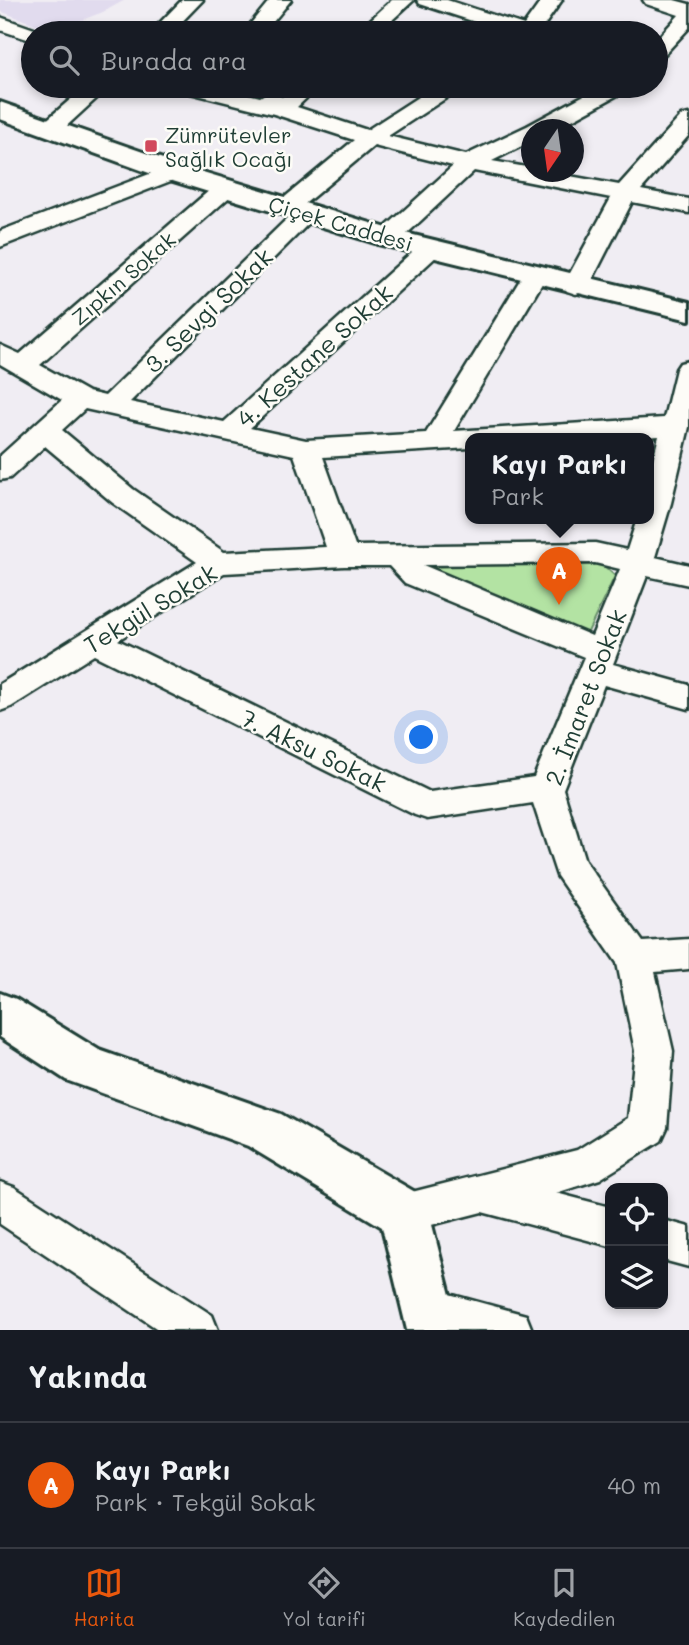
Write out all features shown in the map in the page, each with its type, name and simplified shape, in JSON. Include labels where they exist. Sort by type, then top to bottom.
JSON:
[{"type":"main road","name":"Çiçek Caddesi","points":[[0,110],[173,172],[388,238],[576,286],[689,311]]},
{"type":"main road","points":[[0,1013],[83,1065],[264,1130],[404,1213],[430,1319]]},
{"type":"street","points":[[172,21],[193,0]]},
{"type":"street","points":[[263,21],[281,0]]},
{"type":"street","points":[[380,21],[404,0]]},
{"type":"street","points":[[427,0],[492,21]]},
{"type":"street","points":[[537,21],[552,0]]},
{"type":"street","points":[[653,0],[689,13],[668,38]]},
{"type":"street","points":[[0,23],[21,31]]},
{"type":"street","points":[[51,128],[85,98]]},
{"type":"street","points":[[238,98],[282,109],[370,138],[469,163],[689,206]]},
{"type":"street","points":[[270,98],[282,109]]},
{"type":"street","points":[[282,109],[294,98]]},
{"type":"street","name":"3. Sevgi Sokak","points":[[109,407],[297,210],[370,138],[431,98]]},
{"type":"street","points":[[556,119],[595,98]]},
{"type":"street","points":[[576,286],[625,193],[689,121]]},
{"type":"street","points":[[388,238],[469,163],[521,137]]},
{"type":"street","points":[[0,240],[173,172]]},
{"type":"street","name":"Zıpkın Sokak","points":[[226,188],[10,360],[80,400],[306,449],[465,438]]},
{"type":"street","name":"4. Kestane Sokak","points":[[229,432],[430,249]]},
{"type":"street","points":[[435,440],[536,275]]},
{"type":"street","name":"2. İmaret Sokak","points":[[654,512],[689,369]]},
{"type":"street","points":[[0,471],[80,400]]},
{"type":"street","name":"Zıpkın Sokak","points":[[556,433],[676,426]]},
{"type":"street","points":[[45,431],[123,496],[218,563]]},
{"type":"street","points":[[306,449],[344,556]]},
{"type":"street","name":"2. İmaret Sokak","points":[[404,1213],[586,1166],[647,1128],[654,1051],[634,958],[569,866],[546,788],[638,562],[650,524]]},
{"type":"street","name":"Tekgül Sokak","points":[[6,688],[94,642],[218,563],[344,556],[595,552],[689,575]]},
{"type":"street","points":[[397,555],[415,576],[598,661],[689,697]]},
{"type":"street","name":"7. Aksu Sokak","points":[[94,642],[427,806],[546,788]]},
{"type":"street","points":[[634,958],[689,954]]},
{"type":"street","points":[[481,1193],[605,1225]]},
{"type":"street","points":[[0,1201],[197,1330]]},
{"type":"street","points":[[668,1241],[689,1247]]},
{"type":"street","points":[[430,1319],[511,1330]]},
{"type":"shaded area","points":[[0,0],[125,0],[79,21],[26,21],[0,11]]},
{"type":"green space","points":[[599,561],[615,576],[587,634],[423,567]]},
{"type":"place","name":"Zümrütevler Sağlık Ocağı","points":[[151,146]]},
{"type":"place","name":"Kayı Parkı","points":[[559,605]]}]
